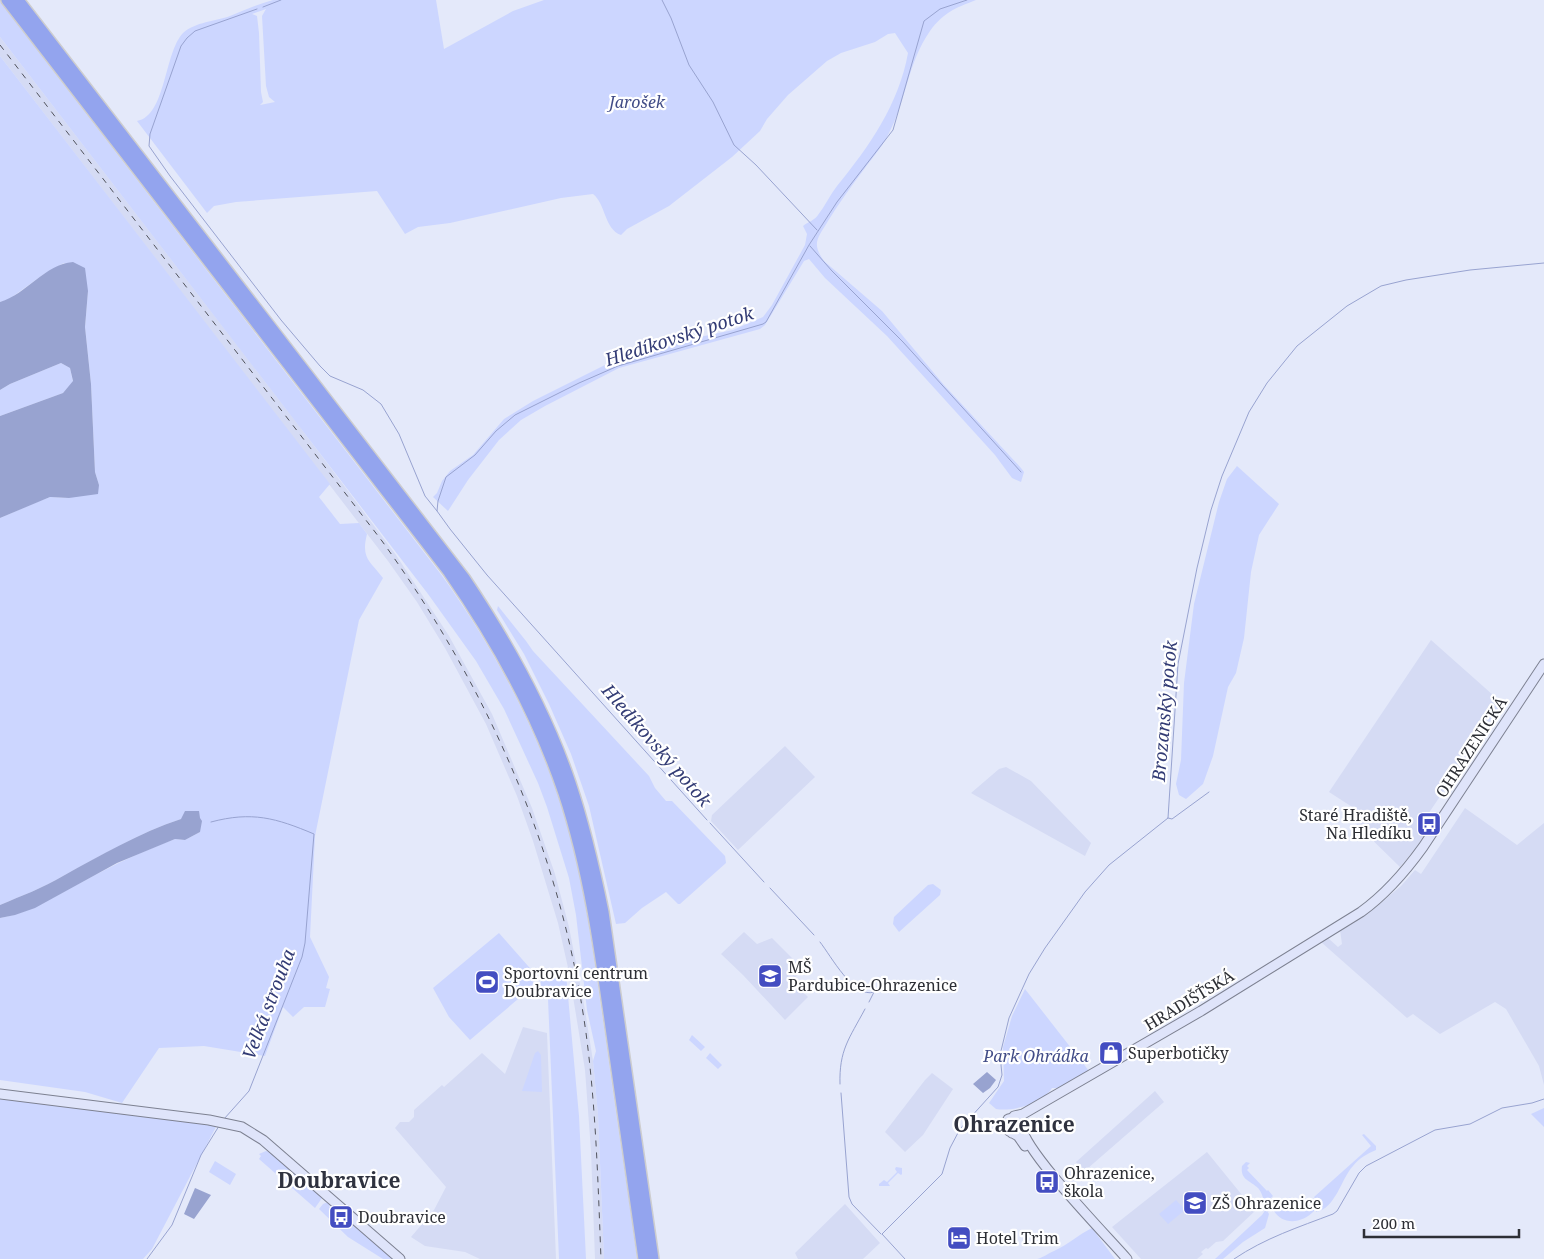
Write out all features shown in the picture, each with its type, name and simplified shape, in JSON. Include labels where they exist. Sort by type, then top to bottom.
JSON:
[{"type":"highway","points":[[7,0],[449,572],[496,643],[515,677],[534,716],[558,776],[573,823],[586,875],[601,958],[644,1259]]},
{"type":"highway","points":[[18,0],[464,578],[492,621],[532,692],[550,731],[570,783],[583,824],[595,874],[603,912],[652,1259]]},
{"type":"street","name":"OHRAZENICKÁ","points":[[1312,942],[1361,912],[1382,896],[1403,873],[1423,847],[1544,664]]},
{"type":"street","name":"HRADIŠŤSKÁ","points":[[1014,1116],[1023,1114],[1201,1011],[1312,942]]},
{"type":"street","points":[[0,1094],[223,1122],[242,1127],[263,1140],[400,1259]]},
{"type":"street","name":"HRADIŠŤSKÁ","points":[[1022,1126],[1026,1118],[1034,1110],[1054,1096]]},
{"type":"street","points":[[1049,1171],[1026,1138],[1020,1118],[1014,1116],[1008,1119],[1006,1123],[1007,1128],[1018,1136],[1030,1153],[1049,1171],[1128,1259]]},
{"type":"street","points":[[1012,1133],[1018,1132],[1022,1126]]},
{"type":"shaded area","points":[[0,37],[396,555],[449,636],[492,714],[532,808],[555,874],[569,927],[593,1061],[598,1115],[604,1259],[595,1259],[591,1151],[585,1070],[569,972],[558,923],[533,841],[517,796],[486,724],[445,648],[417,602],[388,561],[0,56]]},
{"type":"shaded area","points":[[73,262],[85,268],[88,291],[85,327],[91,384],[95,472],[99,485],[98,494],[69,498],[50,497],[0,518],[0,416],[63,393],[73,381],[70,368],[61,363],[0,390],[0,302],[19,293],[54,268]]},
{"type":"shaded area","points":[[1431,640],[1502,703],[1481,735],[1476,736],[1463,756],[1464,761],[1422,823],[1427,826],[1423,832],[1423,837],[1400,867],[1356,824],[1363,814],[1329,792]]},
{"type":"shaded area","points":[[785,746],[815,777],[738,850],[711,821],[712,815]]},
{"type":"shaded area","points":[[1006,767],[1031,781],[1091,843],[1085,856],[971,793],[999,769]]},
{"type":"shaded area","points":[[1465,808],[1517,845],[1544,823],[1544,1085],[1539,1066],[1506,1009],[1495,1002],[1440,1034],[1413,1014],[1407,1018],[1321,942],[1328,938],[1338,947],[1342,944],[1340,930],[1376,907],[1401,886],[1415,870],[1421,874]]},
{"type":"shaded area","points":[[185,811],[199,811],[202,821],[200,832],[185,840],[175,839],[117,863],[35,908],[0,918],[0,905],[32,892],[135,838],[181,819]]},
{"type":"shaded area","name":"MŠ Pardubice-Ohrazenice","points":[[744,932],[757,944],[772,938],[797,963],[797,975],[792,981],[808,997],[785,1020],[721,954]]},
{"type":"shaded area","points":[[523,1027],[547,1033],[556,1259],[480,1259],[465,1252],[425,1246],[411,1237],[434,1210],[446,1187],[395,1128],[400,1122],[409,1122],[414,1117],[414,1110],[442,1085],[444,1087],[482,1053],[505,1074]]},
{"type":"shaded area","points":[[987,1072],[996,1080],[983,1093],[973,1084]]},
{"type":"shaded area","points":[[932,1073],[953,1089],[923,1135],[905,1152],[885,1132]]},
{"type":"shaded area","points":[[1155,1091],[1164,1102],[1072,1182],[1068,1177],[1079,1167],[1076,1162]]},
{"type":"shaded area","name":"ZŠ Ohrazenice","points":[[1207,1152],[1255,1211],[1223,1241],[1216,1242],[1201,1252],[1203,1254],[1197,1259],[1141,1259],[1112,1227]]},
{"type":"shaded area","points":[[195,1188],[211,1195],[194,1219],[184,1214]]},
{"type":"shaded area","points":[[845,1204],[880,1243],[863,1259],[798,1259],[795,1253]]},
{"type":"green space","name":"Jarošek","points":[[273,0],[436,0],[444,49],[513,11],[544,0],[976,0],[950,12],[930,31],[912,68],[895,121],[887,138],[850,187],[819,236],[817,245],[824,261],[882,311],[944,385],[1021,468],[1024,472],[1021,482],[1012,478],[995,455],[887,336],[825,278],[809,259],[804,261],[765,325],[760,329],[619,368],[521,420],[499,440],[468,480],[448,511],[433,497],[437,493],[442,481],[450,471],[473,455],[504,419],[533,401],[609,363],[695,338],[733,330],[763,317],[772,305],[805,245],[807,234],[803,226],[817,217],[834,189],[860,156],[881,124],[898,90],[908,53],[895,33],[841,53],[827,61],[788,95],[767,119],[760,131],[732,157],[669,206],[627,229],[621,235],[611,227],[597,198],[593,194],[561,198],[450,223],[418,227],[405,234],[377,191],[236,202],[214,206],[207,213],[137,121],[147,117],[154,108],[172,54],[183,33],[199,24],[230,16]],"holes":[[[266,9],[262,16],[266,86],[269,97],[275,102],[260,105],[263,102],[259,33],[257,16],[252,14]]]},
{"type":"green space","points":[[0,2],[443,577],[477,628],[508,681],[534,735],[557,793],[581,882],[587,912],[637,1259],[604,1259],[598,1115],[593,1061],[596,1051],[587,1010],[576,915],[569,878],[547,807],[504,709],[476,661],[428,594],[0,37]]},
{"type":"green space","points":[[0,56],[330,484],[319,497],[340,524],[359,523],[367,534],[365,542],[366,554],[383,578],[359,620],[315,836],[310,937],[329,977],[326,988],[330,989],[325,1007],[304,1007],[293,1017],[283,1007],[265,1056],[204,1046],[159,1048],[122,1103],[85,1092],[0,1080],[0,918],[34,908],[140,853],[175,839],[185,840],[200,832],[181,819],[150,831],[32,892],[0,905],[0,518],[50,497],[69,498],[99,485],[95,472],[91,384],[85,327],[88,291],[64,263],[44,274],[8,300],[0,302]]},
{"type":"green space","points":[[61,363],[70,368],[73,382],[63,393],[0,416],[0,390]]},
{"type":"green space","points":[[1237,466],[1279,504],[1259,535],[1251,572],[1244,638],[1236,673],[1228,687],[1213,756],[1203,784],[1186,799],[1179,795],[1176,784],[1181,760],[1184,683],[1194,604],[1219,502],[1227,479]]},
{"type":"green space","points":[[498,606],[533,651],[649,776],[655,788],[666,801],[672,801],[725,856],[726,863],[680,904],[666,892],[642,908],[625,923],[616,924],[589,806],[571,754],[524,654],[497,610]]},
{"type":"green space","points":[[933,884],[941,890],[940,895],[899,932],[893,924],[894,917],[928,885]]},
{"type":"green space","name":"Sportovní centrum Doubravice","points":[[499,933],[536,975],[531,988],[470,1040],[449,1017],[433,988]]},
{"type":"green space","points":[[552,972],[566,974],[579,1116],[586,1259],[559,1259],[548,999],[536,999],[541,981]]},
{"type":"green space","name":"Park Ohrádka","points":[[1025,989],[1089,1071],[1058,1088],[1052,1088],[1035,1102],[1019,1108],[996,1109],[989,1103],[1004,1081],[1003,1047],[1012,1016]]},
{"type":"green space","points":[[692,1035],[705,1047],[701,1051],[689,1040]]},
{"type":"green space","points":[[538,1051],[541,1055],[542,1092],[522,1091],[535,1053]]},
{"type":"green space","points":[[710,1053],[722,1065],[718,1069],[706,1058]]},
{"type":"green space","points":[[0,1099],[143,1114],[217,1125],[152,1249],[143,1259],[0,1259]]},
{"type":"green space","points":[[1544,1108],[1544,1127],[1531,1114]]},
{"type":"green space","points":[[1364,1134],[1376,1146],[1376,1150],[1363,1156],[1355,1163],[1329,1205],[1316,1212],[1316,1207],[1313,1203],[1316,1200],[1314,1197],[1371,1146],[1362,1135]]},
{"type":"green space","points":[[266,1151],[272,1152],[321,1195],[322,1198],[315,1208],[259,1159],[261,1156],[259,1154]]},
{"type":"green space","points":[[215,1161],[236,1174],[230,1185],[209,1172]]},
{"type":"green space","points":[[1246,1162],[1250,1163],[1247,1166],[1249,1168],[1247,1170],[1273,1196],[1265,1203],[1255,1185],[1244,1177],[1242,1166]]},
{"type":"green space","points":[[896,1167],[902,1168],[902,1174],[898,1173],[888,1183],[890,1186],[879,1186],[884,1180],[887,1182],[897,1172]]},
{"type":"green space","points":[[1290,1197],[1302,1204],[1310,1203],[1314,1207],[1314,1211],[1299,1220],[1288,1221],[1282,1219],[1274,1211]]},
{"type":"green space","points":[[1176,1200],[1185,1210],[1168,1224],[1159,1214]]},
{"type":"green space","points":[[328,1202],[333,1213],[360,1228],[395,1259],[383,1259],[348,1237],[319,1209]]},
{"type":"green space","points":[[1266,1209],[1269,1214],[1265,1228],[1243,1242],[1223,1259],[1215,1259],[1262,1215]]},
{"type":"green space","points":[[1092,1228],[1115,1259],[1037,1259],[1059,1248]]},
{"type":"waterway","points":[[263,7],[281,0]]},
{"type":"waterway","points":[[662,0],[689,65],[713,102],[734,145],[756,165],[817,230]]},
{"type":"waterway","name":"Hledíkovský potok","points":[[707,820],[487,575],[437,511],[438,501],[446,477],[475,455],[496,431],[515,415],[618,366],[766,322],[809,245],[837,202],[893,130],[924,21],[940,9],[967,0]]},
{"type":"waterway","points":[[257,9],[195,31],[187,38],[181,46],[150,134],[149,146],[281,320],[320,366],[330,376],[363,390],[381,404],[399,434],[425,496],[437,511]]},
{"type":"waterway","points":[[810,246],[832,271],[903,342],[1021,472]]},
{"type":"waterway","name":"Brozanský potok","points":[[905,1259],[882,1234],[942,1174],[950,1148],[960,1129],[998,1087],[1002,1075],[1000,1055],[1009,1018],[1029,974],[1085,892],[1109,865],[1168,818],[1178,664],[1197,568],[1211,510],[1222,476],[1249,412],[1267,383],[1297,346],[1347,306],[1381,286],[1470,270],[1544,263]]},
{"type":"waterway","points":[[1168,818],[1172,819],[1209,792]]},
{"type":"waterway","name":"Velká strouha","points":[[211,822],[239,817],[264,818],[276,820],[314,834],[305,943],[302,957],[249,1091],[224,1119]]},
{"type":"waterway","name":"Hledíkovský potok","points":[[710,823],[764,882]]},
{"type":"waterway","name":"Hledíkovský potok","points":[[770,888],[814,935]]},
{"type":"waterway","name":"Hledíkovský potok","points":[[820,942],[851,983],[866,992],[874,992],[869,1002]]},
{"type":"waterway","name":"Hledíkovský potok","points":[[840,1084],[843,1053],[865,1009]]},
{"type":"waterway","name":"Hledíkovský potok","points":[[841,1093],[849,1197],[852,1204],[881,1234]]},
{"type":"waterway","points":[[1234,1259],[1270,1239],[1333,1214],[1337,1211],[1359,1173],[1366,1166],[1435,1130],[1470,1124],[1502,1108],[1544,1099]]},
{"type":"waterway","name":"Velká strouha","points":[[147,1259],[172,1225],[201,1155],[219,1126]]},
{"type":"railway","points":[[0,45],[382,541],[420,597],[455,654],[487,714],[514,774],[538,837],[558,900],[574,966],[586,1033],[592,1089],[601,1259]]},
{"type":"place","name":"Staré Hradiště, Na Hledíku","points":[[1429,824]]},
{"type":"place","name":"MŠ Pardubice-Ohrazenice","points":[[770,976]]},
{"type":"place","name":"Sportovní centrum Doubravice","points":[[487,982]]},
{"type":"place","name":"Superbotičky","points":[[1111,1053]]},
{"type":"place","name":"Ohrazenice, škola","points":[[1047,1182]]},
{"type":"place","name":"ZŠ Ohrazenice","points":[[1195,1203]]},
{"type":"place","name":"Doubravice","points":[[341,1217]]},
{"type":"place","name":"Hotel Trim","points":[[959,1238]]},
{"type":"district","name":"Ohrazenice","points":[[1014,1124]]},
{"type":"district","name":"Doubravice","points":[[339,1180]]}]
